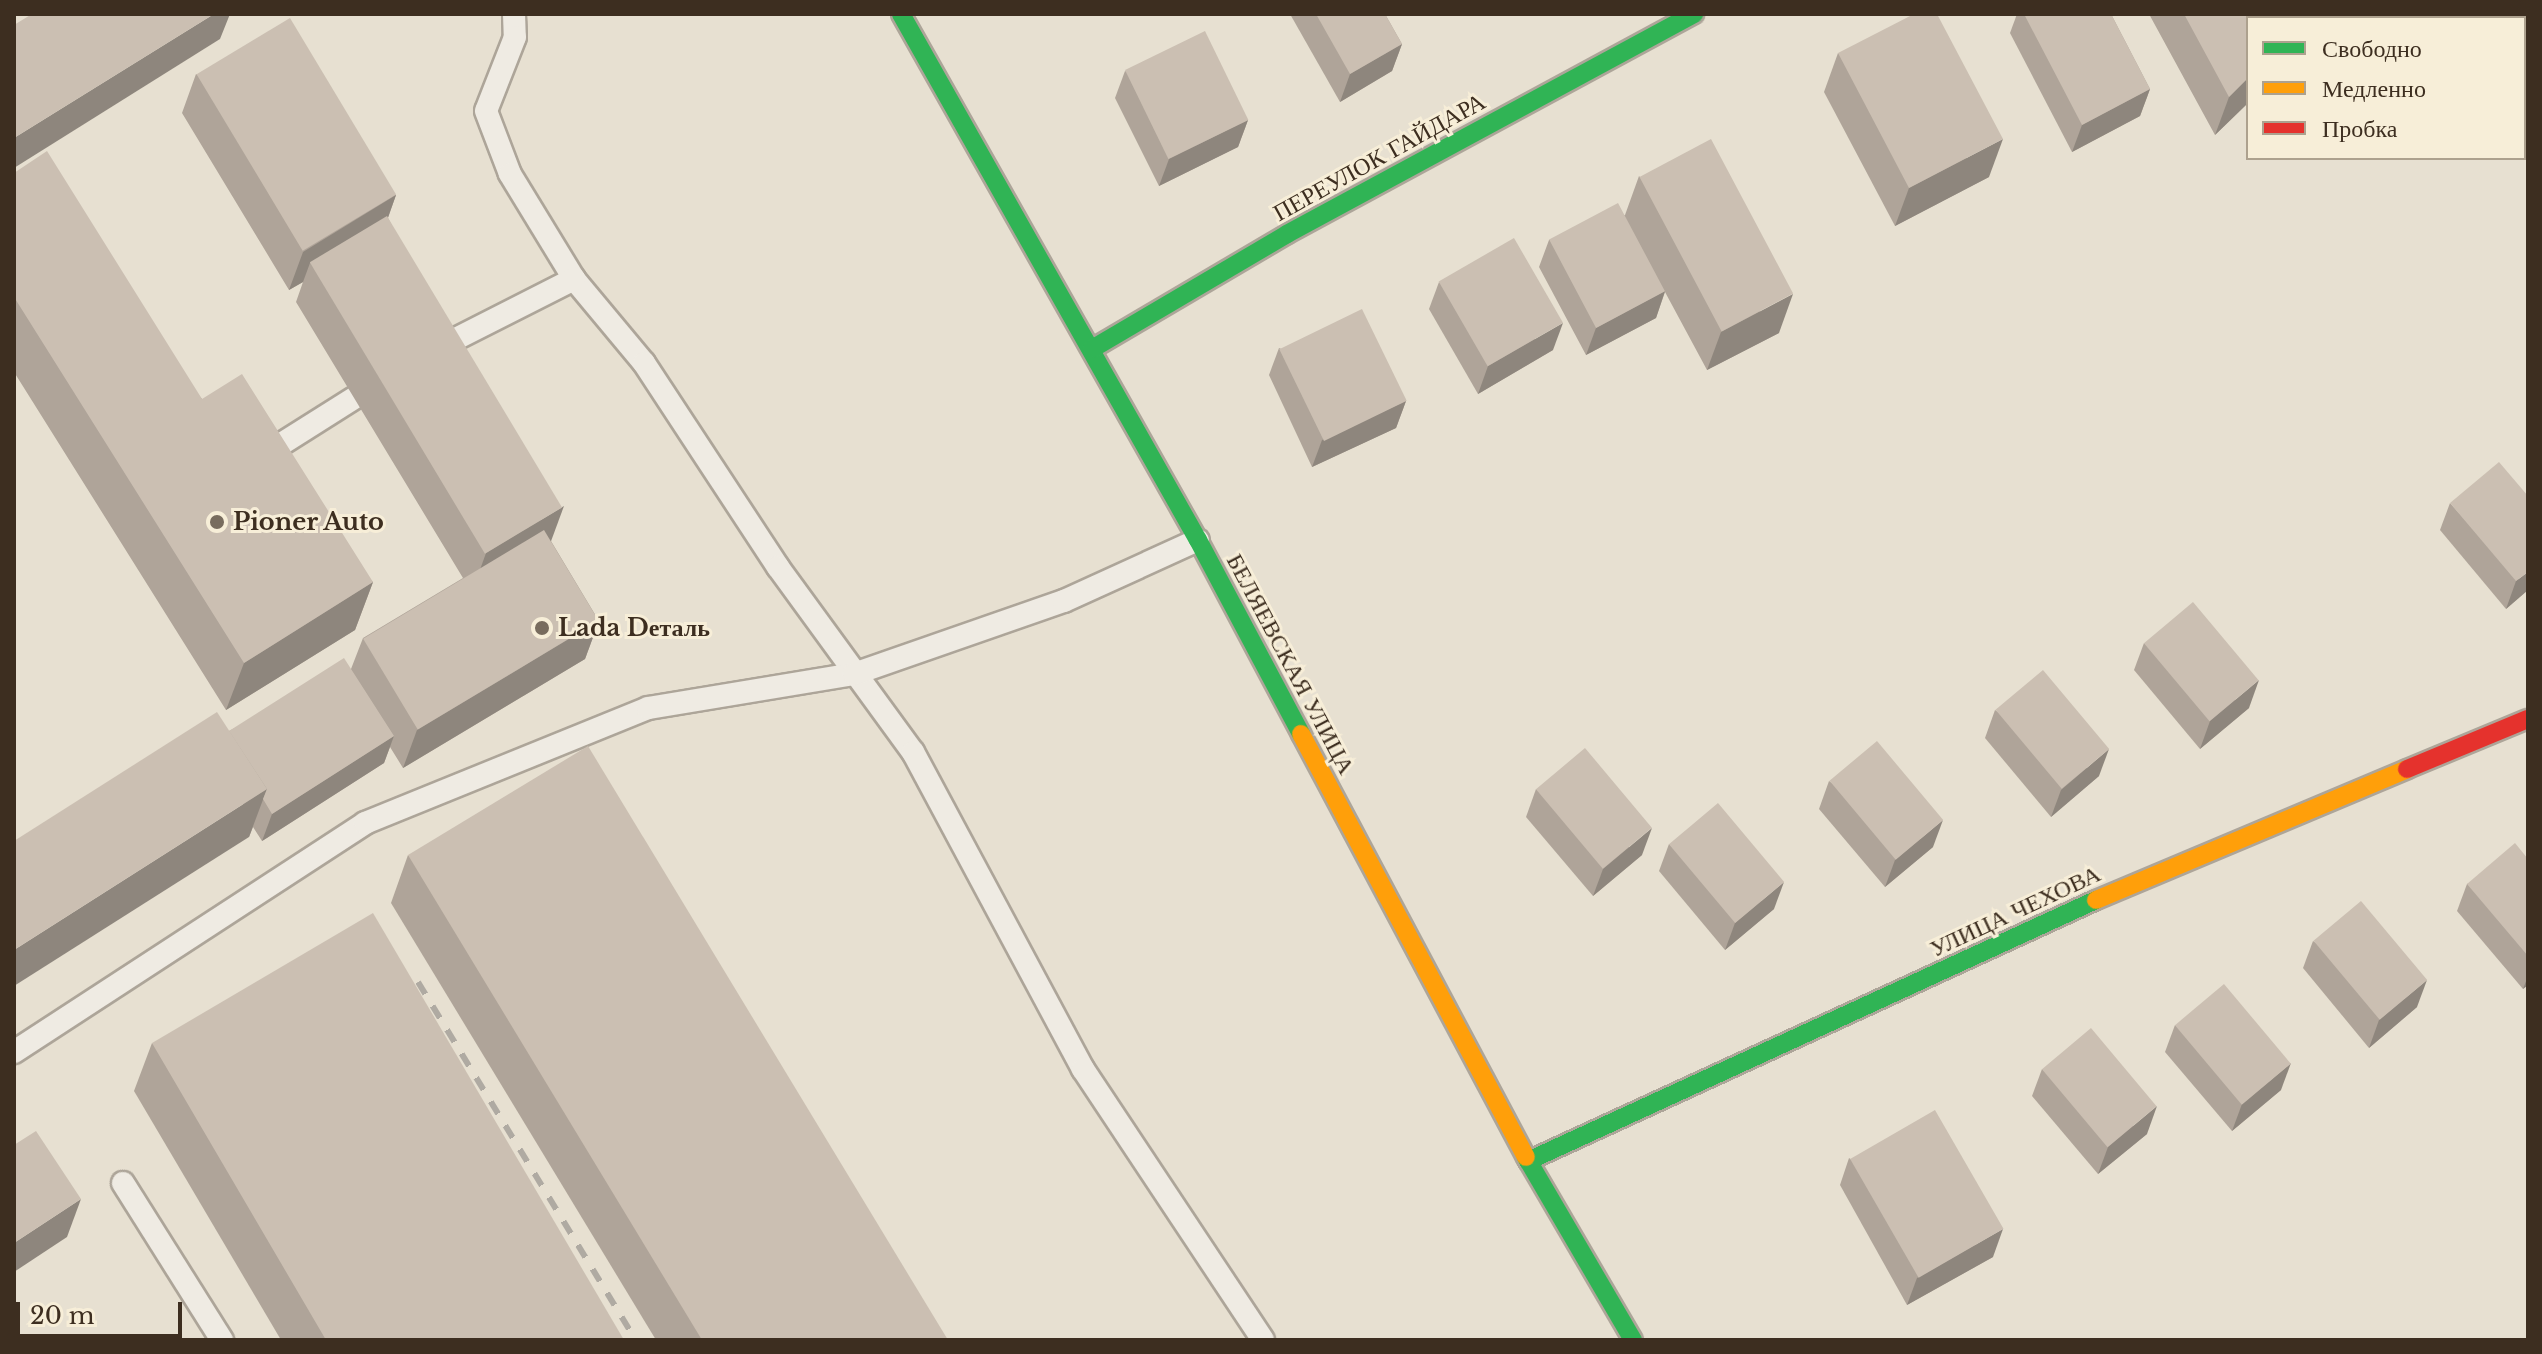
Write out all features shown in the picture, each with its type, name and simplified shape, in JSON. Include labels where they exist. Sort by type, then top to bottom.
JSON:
[{"type":"street","name":"БЕЛЯЕВСКАЯ УЛИЦА","points":[[901,14],[1198,540],[1528,1161],[1633,1340]]},
{"type":"street","name":"ПЕРЕУЛОК ГАЙДАРА","points":[[1092,349],[1287,234],[1694,14]]},
{"type":"street","name":"УЛИЦА ЧЕХОВА","points":[[1528,1161],[2177,863],[2528,719]]},
{"type":"lane","points":[[514,14],[515,37],[486,111],[510,174],[574,279],[644,363],[706,461],[854,674],[913,752],[1083,1069],[1263,1340]]},
{"type":"lane","points":[[432,351],[574,279]]},
{"type":"lane","points":[[261,425],[279,455],[354,398]]},
{"type":"lane","points":[[14,1052],[365,823],[648,708],[854,674],[1064,601],[1198,540]]},
{"type":"lane","points":[[123,1183],[222,1340]]},
{"type":"building","points":[[32,14],[214,14],[14,138],[14,25]]},
{"type":"building","points":[[1316,14],[1385,14],[1402,44],[1350,74]]},
{"type":"building","points":[[1914,14],[1937,14],[2003,139],[1909,188],[1838,53]]},
{"type":"building","points":[[2024,14],[2111,14],[2150,89],[2082,125]]},
{"type":"building","points":[[2184,14],[2263,14],[2246,16],[2246,80],[2229,97]]},
{"type":"building","points":[[290,18],[396,195],[303,251],[197,74]]},
{"type":"building","points":[[1205,31],[1248,120],[1168,159],[1125,70]]},
{"type":"building","points":[[1711,139],[1793,294],[1722,332],[1639,177]]},
{"type":"building","points":[[47,151],[202,399],[242,374],[373,582],[244,663],[14,297],[14,173]]},
{"type":"building","points":[[1618,203],[1665,291],[1596,328],[1549,240]]},
{"type":"building","points":[[387,216],[562,507],[485,554],[310,262]]},
{"type":"building","points":[[1514,238],[1563,323],[1488,366],[1439,282]]},
{"type":"building","points":[[1362,309],[1407,401],[1324,441],[1279,349]]},
{"type":"building","points":[[2499,462],[2528,496],[2528,572],[2516,581],[2450,503]]},
{"type":"building","points":[[544,530],[599,621],[418,730],[363,639]]},
{"type":"building","points":[[2193,602],[2259,680],[2210,721],[2144,643]]},
{"type":"building","points":[[344,658],[394,736],[272,814],[263,799],[267,789],[229,731]]},
{"type":"building","points":[[2043,670],[2109,749],[2062,789],[1996,710]]},
{"type":"building","points":[[217,712],[267,789],[14,950],[14,841]]},
{"type":"building","points":[[1877,741],[1943,820],[1896,860],[1830,781]]},
{"type":"building","points":[[588,746],[948,1340],[702,1340],[408,855]]},
{"type":"building","points":[[1585,748],[1652,828],[1603,869],[1536,789]]},
{"type":"building","points":[[1718,803],[1784,882],[1735,923],[1669,844]]},
{"type":"building","points":[[2515,843],[2528,859],[2528,956],[2467,884]]},
{"type":"building","points":[[2361,901],[2427,980],[2380,1020],[2314,941]]},
{"type":"building","points":[[373,913],[624,1340],[326,1340],[152,1043]]},
{"type":"building","points":[[2224,984],[2291,1064],[2242,1105],[2175,1025]]},
{"type":"building","points":[[2091,1028],[2157,1106],[2108,1147],[2042,1069]]},
{"type":"building","points":[[1935,1110],[2004,1229],[1919,1278],[1850,1159]]},
{"type":"building","points":[[36,1131],[81,1199],[14,1243],[14,1145]]},
{"type":"railway","points":[[418,982],[636,1340]]},
{"type":"traffic: fast","points":[[901,14],[1198,540],[1301,734]]},
{"type":"traffic: fast","points":[[1092,349],[1287,234],[1694,14]]},
{"type":"traffic: fast","points":[[1528,1161],[2096,900]]},
{"type":"traffic: fast","points":[[1526,1157],[1633,1340]]},
{"type":"traffic: slow","points":[[1301,734],[1526,1157]]},
{"type":"traffic: slow","points":[[2096,900],[2407,769]]},
{"type":"traffic: jam","points":[[2407,769],[2528,719]]},
{"type":"place","name":"Pioner Auto","points":[[217,522]]},
{"type":"place","name":"Lada Dеталь","points":[[542,628]]}]
